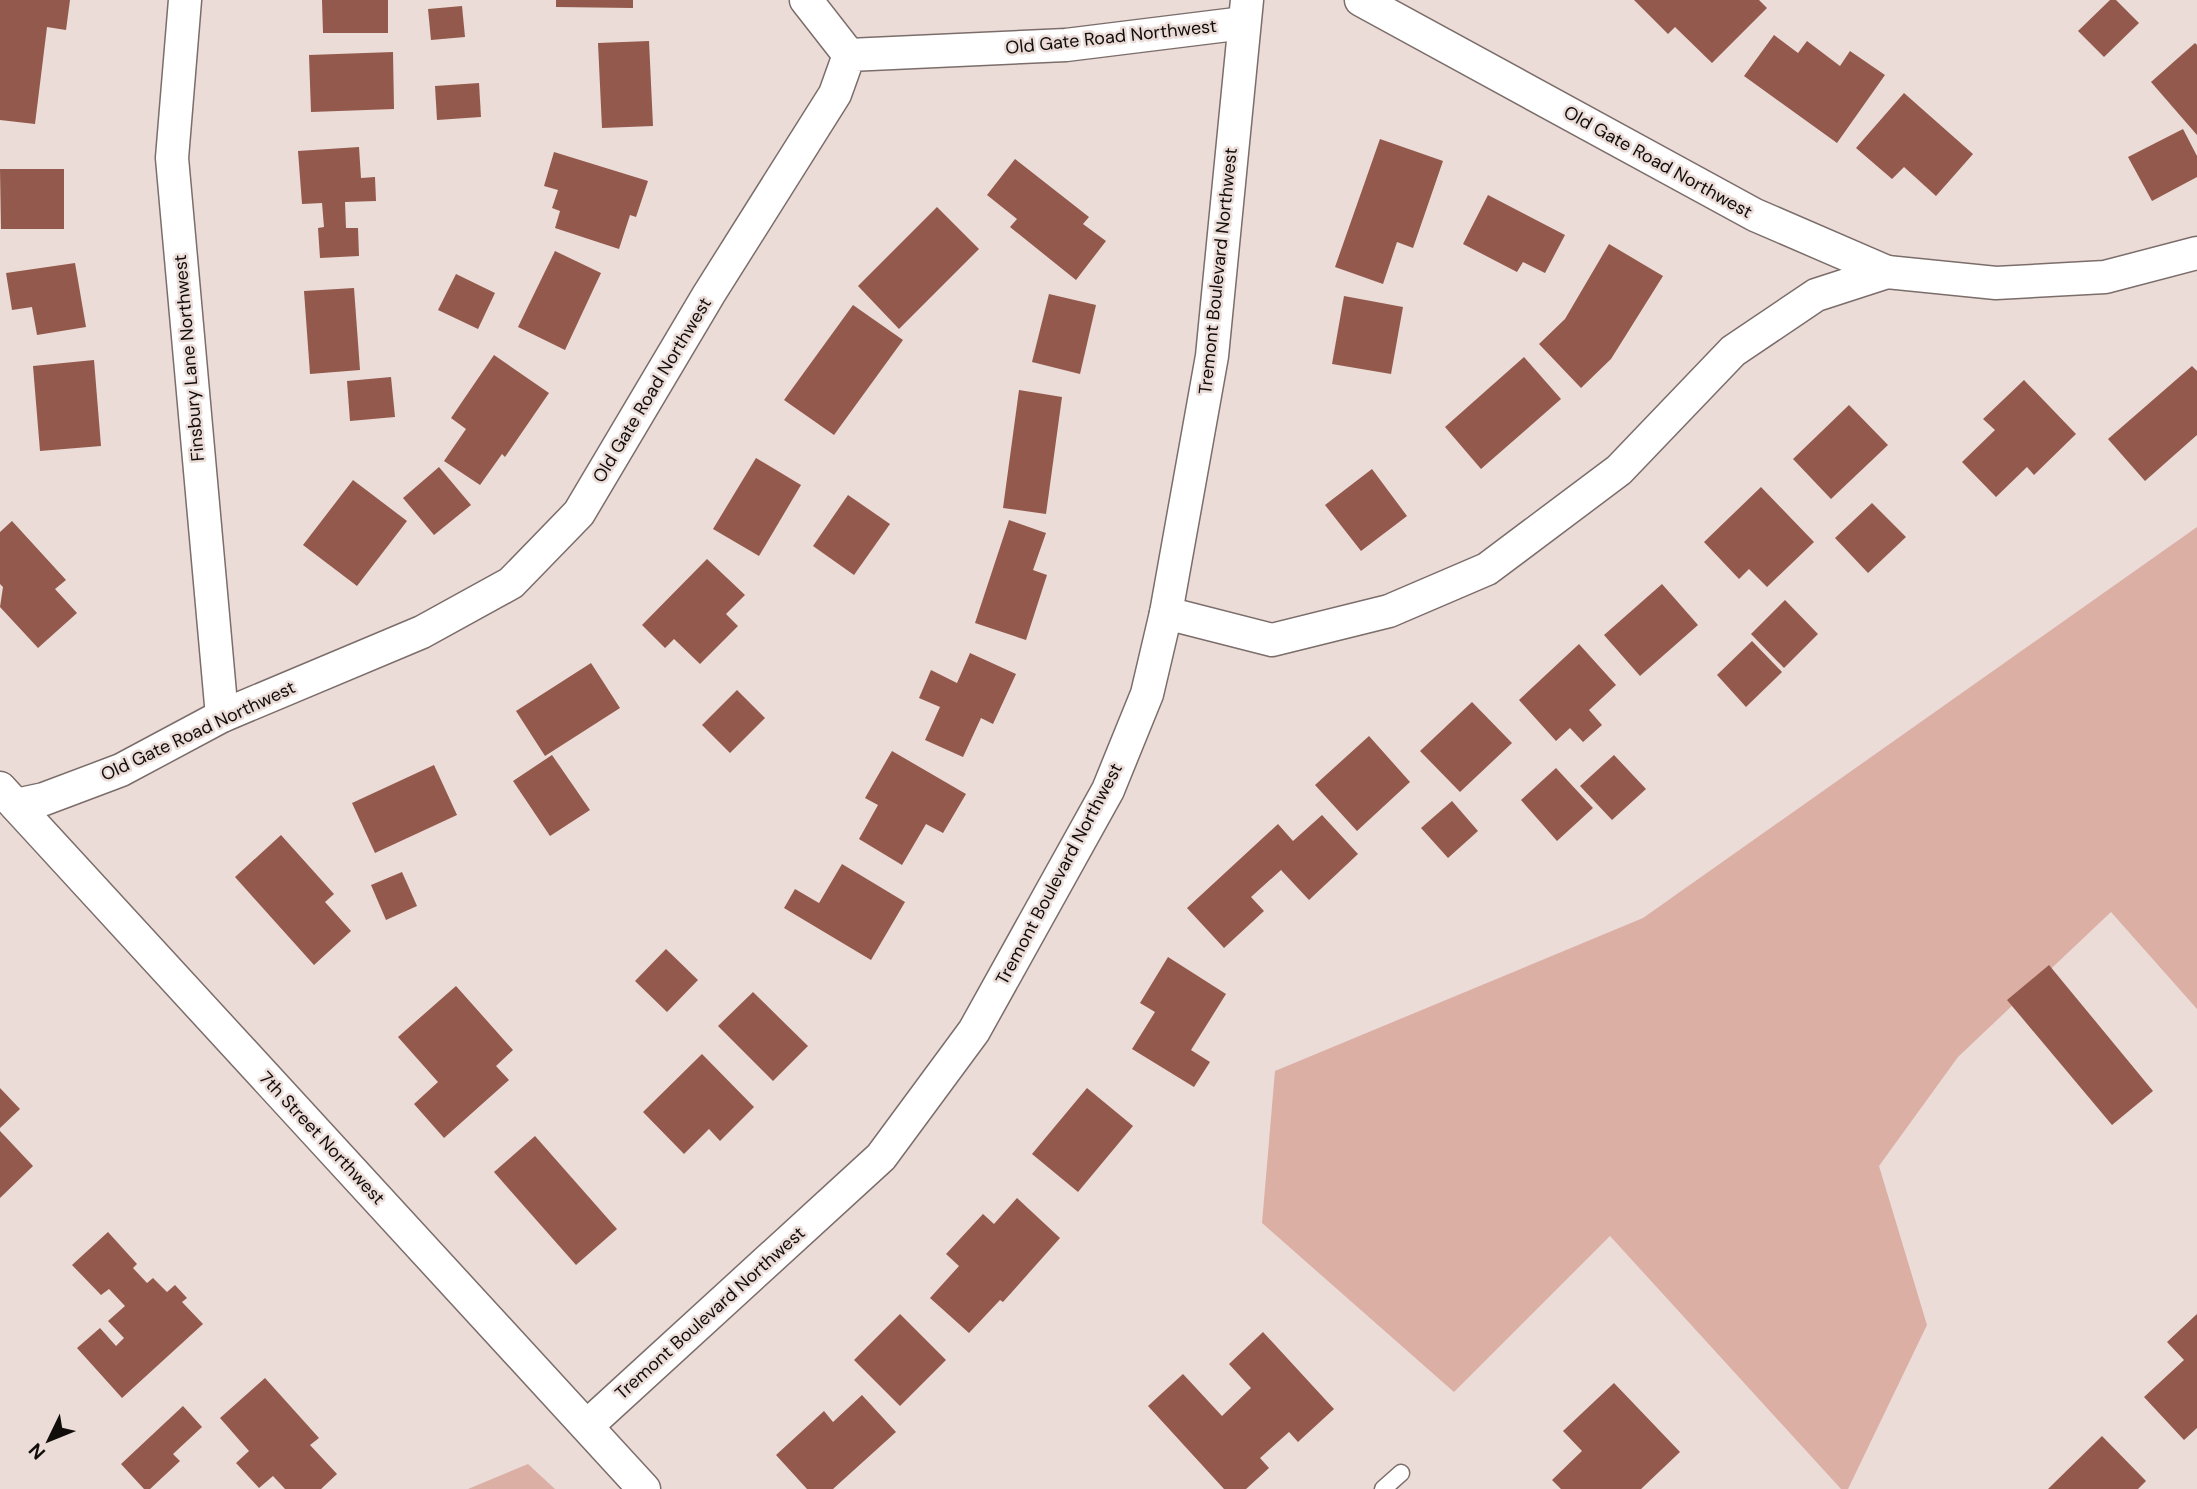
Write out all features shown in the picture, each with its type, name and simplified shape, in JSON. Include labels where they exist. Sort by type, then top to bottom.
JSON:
[{"type":"street","name":"Finsbury Lane Northwest","points":[[186,0],[172,158],[222,716]]},
{"type":"street","points":[[806,0],[849,55]]},
{"type":"street","name":"Old Gate Road Northwest","points":[[1361,0],[1755,215],[1887,272]]},
{"type":"street","name":"Old Gate Road Northwest","points":[[8,796],[44,799],[121,770],[222,716],[422,632],[511,583],[579,513],[709,294],[805,145],[835,94],[849,55],[1066,45],[1245,12]]},
{"type":"street","name":"Tremont Boulevard Northwest","points":[[587,1426],[881,1157],[974,1031],[1108,790],[1147,694],[1166,613],[1212,356],[1245,12]]},
{"type":"street","points":[[1166,613],[1272,639],[1389,611],[1487,569],[1619,470],[1733,351],[1816,295],[1887,272],[1996,284],[2078,279],[2116,274],[2197,253]]},
{"type":"street","name":"7th Street Northwest","points":[[8,796],[644,1489]]},
{"type":"lane","points":[[1383,1489],[1401,1472]]},
{"type":"shaded area","points":[[2197,527],[2197,1009],[2111,912],[1958,1057],[1879,1166],[1927,1325],[1848,1489],[1841,1489],[1610,1236],[1454,1392],[1262,1223],[1275,1071],[1643,918]]},
{"type":"shaded area","points":[[528,1464],[555,1489],[468,1489]]},
{"type":"building","points":[[0,0],[70,0],[66,30],[47,27],[35,124],[0,120]]},
{"type":"building","points":[[322,0],[388,0],[388,33],[323,33]]},
{"type":"building","points":[[556,0],[633,0],[633,8],[556,7]]},
{"type":"building","points":[[1634,0],[1759,0],[1767,8],[1712,63],[1675,27],[1668,34]]},
{"type":"building","points":[[2110,0],[2116,0],[2139,23],[2104,57],[2078,31]]},
{"type":"building","points":[[462,6],[465,37],[431,40],[428,9]]},
{"type":"building","points":[[1774,35],[1798,53],[1807,41],[1840,66],[1850,51],[1885,75],[1837,143],[1744,76]]},
{"type":"building","points":[[649,41],[653,126],[602,128],[598,43]]},
{"type":"building","points":[[2195,43],[2197,45],[2197,135],[2151,82]]},
{"type":"building","points":[[393,52],[394,109],[311,112],[309,55]]},
{"type":"building","points":[[479,83],[481,117],[437,120],[435,86]]},
{"type":"building","points":[[1904,93],[1973,154],[1936,196],[1904,167],[1892,179],[1856,148]]},
{"type":"building","points":[[2183,129],[2197,156],[2197,177],[2152,201],[2128,157]]},
{"type":"building","points":[[1380,139],[1443,161],[1413,248],[1397,242],[1383,284],[1335,267]]},
{"type":"building","points":[[359,147],[361,178],[375,177],[376,201],[345,202],[346,228],[358,228],[359,256],[320,258],[318,228],[324,227],[322,203],[302,204],[298,151]]},
{"type":"building","points":[[554,152],[648,181],[636,217],[630,215],[619,249],[555,228],[560,211],[552,208],[558,190],[544,186]]},
{"type":"building","points":[[1015,159],[1089,217],[1083,224],[1106,241],[1076,280],[1010,227],[1017,219],[987,195]]},
{"type":"building","points":[[0,169],[64,169],[64,229],[1,229]]},
{"type":"building","points":[[1488,195],[1565,235],[1545,273],[1523,262],[1517,272],[1463,244]]},
{"type":"building","points":[[937,207],[979,249],[899,329],[858,286]]},
{"type":"building","points":[[1609,244],[1663,276],[1611,359],[1581,388],[1539,344],[1565,319]]},
{"type":"building","points":[[555,251],[601,273],[565,350],[518,327]]},
{"type":"building","points":[[75,263],[86,327],[37,335],[32,307],[12,310],[6,273]]},
{"type":"building","points":[[456,274],[495,293],[478,329],[438,310]]},
{"type":"building","points":[[354,288],[360,370],[310,374],[304,291]]},
{"type":"building","points":[[1049,294],[1096,305],[1080,374],[1032,362]]},
{"type":"building","points":[[1344,296],[1403,307],[1391,374],[1332,364]]},
{"type":"building","points":[[853,305],[903,340],[834,435],[784,400]]},
{"type":"building","points":[[494,355],[549,393],[505,457],[502,454],[480,485],[444,461],[466,429],[451,418]]},
{"type":"building","points":[[1524,357],[1561,399],[1481,469],[1445,427]]},
{"type":"building","points":[[94,360],[101,446],[40,451],[33,366]]},
{"type":"building","points":[[2192,366],[2197,371],[2197,435],[2145,481],[2108,439]]},
{"type":"building","points":[[391,377],[395,417],[350,421],[347,381]]},
{"type":"building","points":[[2024,380],[2076,434],[2034,475],[2027,467],[1996,497],[1962,462],[1995,430],[1983,419]]},
{"type":"building","points":[[1019,390],[1062,397],[1046,514],[1003,508]]},
{"type":"building","points":[[1849,405],[1888,445],[1831,499],[1793,459]]},
{"type":"building","points":[[756,458],[801,485],[759,556],[713,529]]},
{"type":"building","points":[[439,467],[471,505],[434,535],[403,498]]},
{"type":"building","points":[[1372,469],[1407,516],[1361,551],[1325,505]]},
{"type":"building","points":[[353,480],[407,521],[357,586],[303,545]]},
{"type":"building","points":[[1761,487],[1814,542],[1767,587],[1749,569],[1739,579],[1704,542]]},
{"type":"building","points":[[848,495],[890,524],[854,575],[813,546]]},
{"type":"building","points":[[1872,503],[1906,537],[1868,573],[1835,538]]},
{"type":"building","points":[[1009,520],[1046,533],[1033,570],[1047,575],[1026,640],[975,623]]},
{"type":"building","points":[[12,521],[66,580],[55,589],[77,613],[38,648],[0,607],[3,587],[0,584],[0,532]]},
{"type":"building","points":[[707,559],[745,595],[726,614],[738,626],[700,664],[674,639],[665,648],[642,625]]},
{"type":"building","points":[[1662,584],[1698,625],[1640,676],[1604,635]]},
{"type":"building","points":[[1785,600],[1818,634],[1784,668],[1751,634]]},
{"type":"building","points":[[1752,641],[1782,672],[1746,707],[1717,675]]},
{"type":"building","points":[[1579,644],[1616,685],[1589,710],[1602,725],[1583,742],[1570,728],[1556,741],[1519,700]]},
{"type":"building","points":[[970,653],[1016,674],[993,724],[981,718],[963,757],[925,740],[940,707],[919,698],[931,670],[957,683]]},
{"type":"building","points":[[591,663],[620,708],[545,756],[516,711]]},
{"type":"building","points":[[737,690],[765,718],[730,753],[702,725]]},
{"type":"building","points":[[1472,702],[1512,743],[1460,792],[1420,751]]},
{"type":"building","points":[[1369,736],[1410,782],[1357,831],[1315,785]]},
{"type":"building","points":[[892,751],[966,794],[943,833],[926,824],[902,865],[859,839],[878,805],[865,798]]},
{"type":"building","points":[[552,755],[590,810],[550,836],[513,781]]},
{"type":"building","points":[[1614,755],[1646,789],[1612,820],[1580,786]]},
{"type":"building","points":[[434,765],[457,815],[375,853],[352,803]]},
{"type":"building","points":[[1556,768],[1593,808],[1557,841],[1521,800]]},
{"type":"building","points":[[1452,801],[1478,831],[1448,858],[1421,828]]},
{"type":"building","points":[[1322,815],[1358,854],[1309,900],[1281,870],[1251,897],[1264,911],[1224,948],[1187,908],[1278,824],[1293,841]]},
{"type":"building","points":[[281,835],[334,894],[325,902],[351,931],[314,965],[235,877]]},
{"type":"building","points":[[842,864],[905,902],[871,960],[784,908],[795,889],[819,903]]},
{"type":"building","points":[[402,872],[417,906],[386,920],[371,885]]},
{"type":"building","points":[[666,949],[698,980],[667,1012],[635,981]]},
{"type":"building","points":[[1168,957],[1226,994],[1191,1050],[1210,1062],[1194,1087],[1132,1049],[1155,1012],[1140,1003]]},
{"type":"building","points":[[2049,965],[2153,1091],[2112,1125],[2007,1000]]},
{"type":"building","points":[[456,986],[513,1050],[496,1066],[509,1080],[444,1138],[414,1104],[438,1082],[398,1037]]},
{"type":"building","points":[[753,992],[808,1046],[773,1081],[718,1026]]},
{"type":"building","points":[[702,1054],[754,1107],[720,1141],[709,1129],[684,1154],[643,1112]]},
{"type":"building","points":[[0,1088],[20,1109],[0,1128]]},
{"type":"building","points":[[1087,1088],[1133,1126],[1078,1192],[1032,1154]]},
{"type":"building","points":[[0,1131],[33,1166],[0,1198]]},
{"type":"building","points":[[535,1136],[617,1229],[576,1265],[494,1172]]},
{"type":"building","points":[[1017,1198],[1060,1238],[1003,1302],[1000,1300],[969,1333],[930,1298],[959,1266],[946,1254],[983,1214],[994,1224]]},
{"type":"building","points":[[108,1232],[137,1264],[133,1268],[147,1283],[153,1278],[167,1292],[175,1285],[187,1298],[182,1302],[203,1324],[122,1398],[77,1348],[100,1328],[116,1346],[124,1338],[108,1321],[125,1306],[109,1289],[101,1295],[72,1265]]},
{"type":"building","points":[[900,1314],[946,1360],[900,1406],[854,1360]]},
{"type":"building","points":[[2197,1314],[2197,1428],[2184,1440],[2144,1397],[2184,1360],[2167,1342]]},
{"type":"building","points":[[1263,1332],[1334,1409],[1298,1442],[1289,1432],[1260,1458],[1269,1468],[1246,1489],[1224,1489],[1148,1406],[1183,1374],[1222,1416],[1251,1388],[1229,1364]]},
{"type":"building","points":[[265,1378],[319,1438],[310,1445],[337,1474],[321,1489],[285,1489],[273,1476],[259,1488],[236,1463],[249,1451],[220,1418]]},
{"type":"building","points":[[1614,1383],[1680,1452],[1641,1489],[1561,1489],[1552,1480],[1582,1451],[1563,1431]]},
{"type":"building","points":[[862,1395],[896,1432],[833,1489],[807,1489],[776,1455],[824,1411],[833,1422]]},
{"type":"building","points":[[183,1406],[202,1427],[173,1454],[180,1461],[150,1489],[144,1489],[121,1464]]},
{"type":"building","points":[[2102,1436],[2146,1481],[2138,1489],[2048,1489]]}]
